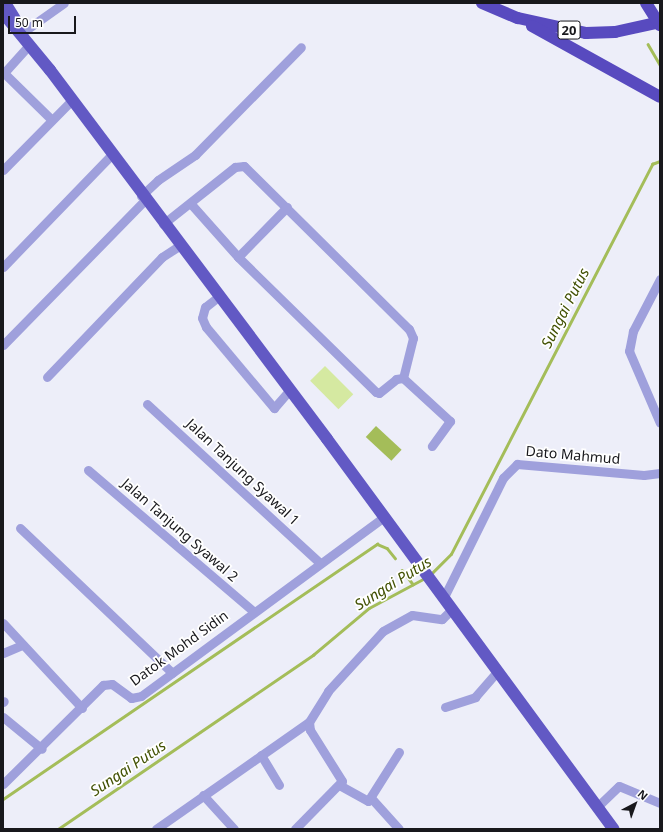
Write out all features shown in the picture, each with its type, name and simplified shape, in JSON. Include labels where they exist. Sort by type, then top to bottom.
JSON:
[{"type":"highway","name":"20","points":[[482,3],[518,18],[586,33],[615,32],[660,23]]},
{"type":"highway","points":[[646,3],[660,23]]},
{"type":"highway","points":[[518,18],[660,97]]},
{"type":"main road","points":[[5,3],[30,44]]},
{"type":"main road","points":[[3,13],[30,44],[111,156],[384,516],[613,829]]},
{"type":"street","points":[[23,32],[64,3]]},
{"type":"street","points":[[30,44],[4,74],[51,120]]},
{"type":"street","points":[[3,345],[143,198],[158,180],[195,155],[301,47]]},
{"type":"street","points":[[3,170],[51,120],[72,101]]},
{"type":"street","points":[[3,267],[111,156]]},
{"type":"street","points":[[163,224],[239,164],[287,207],[409,329],[413,338],[403,378]]},
{"type":"street","points":[[190,204],[238,257],[376,392],[379,393],[396,379],[403,378]]},
{"type":"street","points":[[238,257],[287,207]]},
{"type":"street","points":[[47,377],[162,257],[179,246]]},
{"type":"street","points":[[660,279],[632,331],[630,351],[660,423]]},
{"type":"street","points":[[218,297],[205,307],[202,318],[206,327],[274,408],[289,391]]},
{"type":"street","points":[[403,378],[450,421],[432,446]]},
{"type":"street","name":"Jalan Tanjung Syawal 1","points":[[147,404],[320,562]]},
{"type":"street","name":"Dato Mahmud","points":[[444,597],[503,478],[517,464],[644,475],[660,473]]},
{"type":"street","name":"Jalan Tanjung Syawal 2","points":[[88,470],[254,612]]},
{"type":"street","name":"Datok Mohd Sidin","points":[[3,784],[42,749],[107,683],[135,698],[172,673],[384,516]]},
{"type":"street","points":[[20,528],[172,673]]},
{"type":"street","points":[[156,829],[309,722],[328,691],[383,631],[412,615],[442,619],[452,610]]},
{"type":"street","points":[[3,623],[82,708]]},
{"type":"street","points":[[3,653],[22,645]]},
{"type":"street","points":[[445,707],[475,697],[498,671]]},
{"type":"street","points":[[3,717],[42,749]]},
{"type":"street","points":[[295,829],[341,786],[341,776],[310,730],[309,722]]},
{"type":"street","points":[[341,786],[365,800],[372,798],[399,752]]},
{"type":"street","points":[[261,755],[279,785]]},
{"type":"street","points":[[597,807],[619,786],[660,804]]},
{"type":"street","points":[[203,795],[234,829]]},
{"type":"street","points":[[372,798],[399,829]]},
{"type":"shaded area","points":[[325,366],[353,394],[338,409],[310,381]]},
{"type":"shaded area","points":[[376,426],[402,450],[391,461],[366,437]]},
{"type":"waterway","points":[[648,44],[660,65]]},
{"type":"waterway","name":"Sungai Putus","points":[[431,574],[451,554],[652,164],[660,161]]},
{"type":"waterway","points":[[3,799],[377,544],[387,548],[395,558]]},
{"type":"waterway","points":[[402,570],[413,584]]},
{"type":"waterway","name":"Sungai Putus","points":[[58,829],[313,655],[369,608],[425,578]]}]
